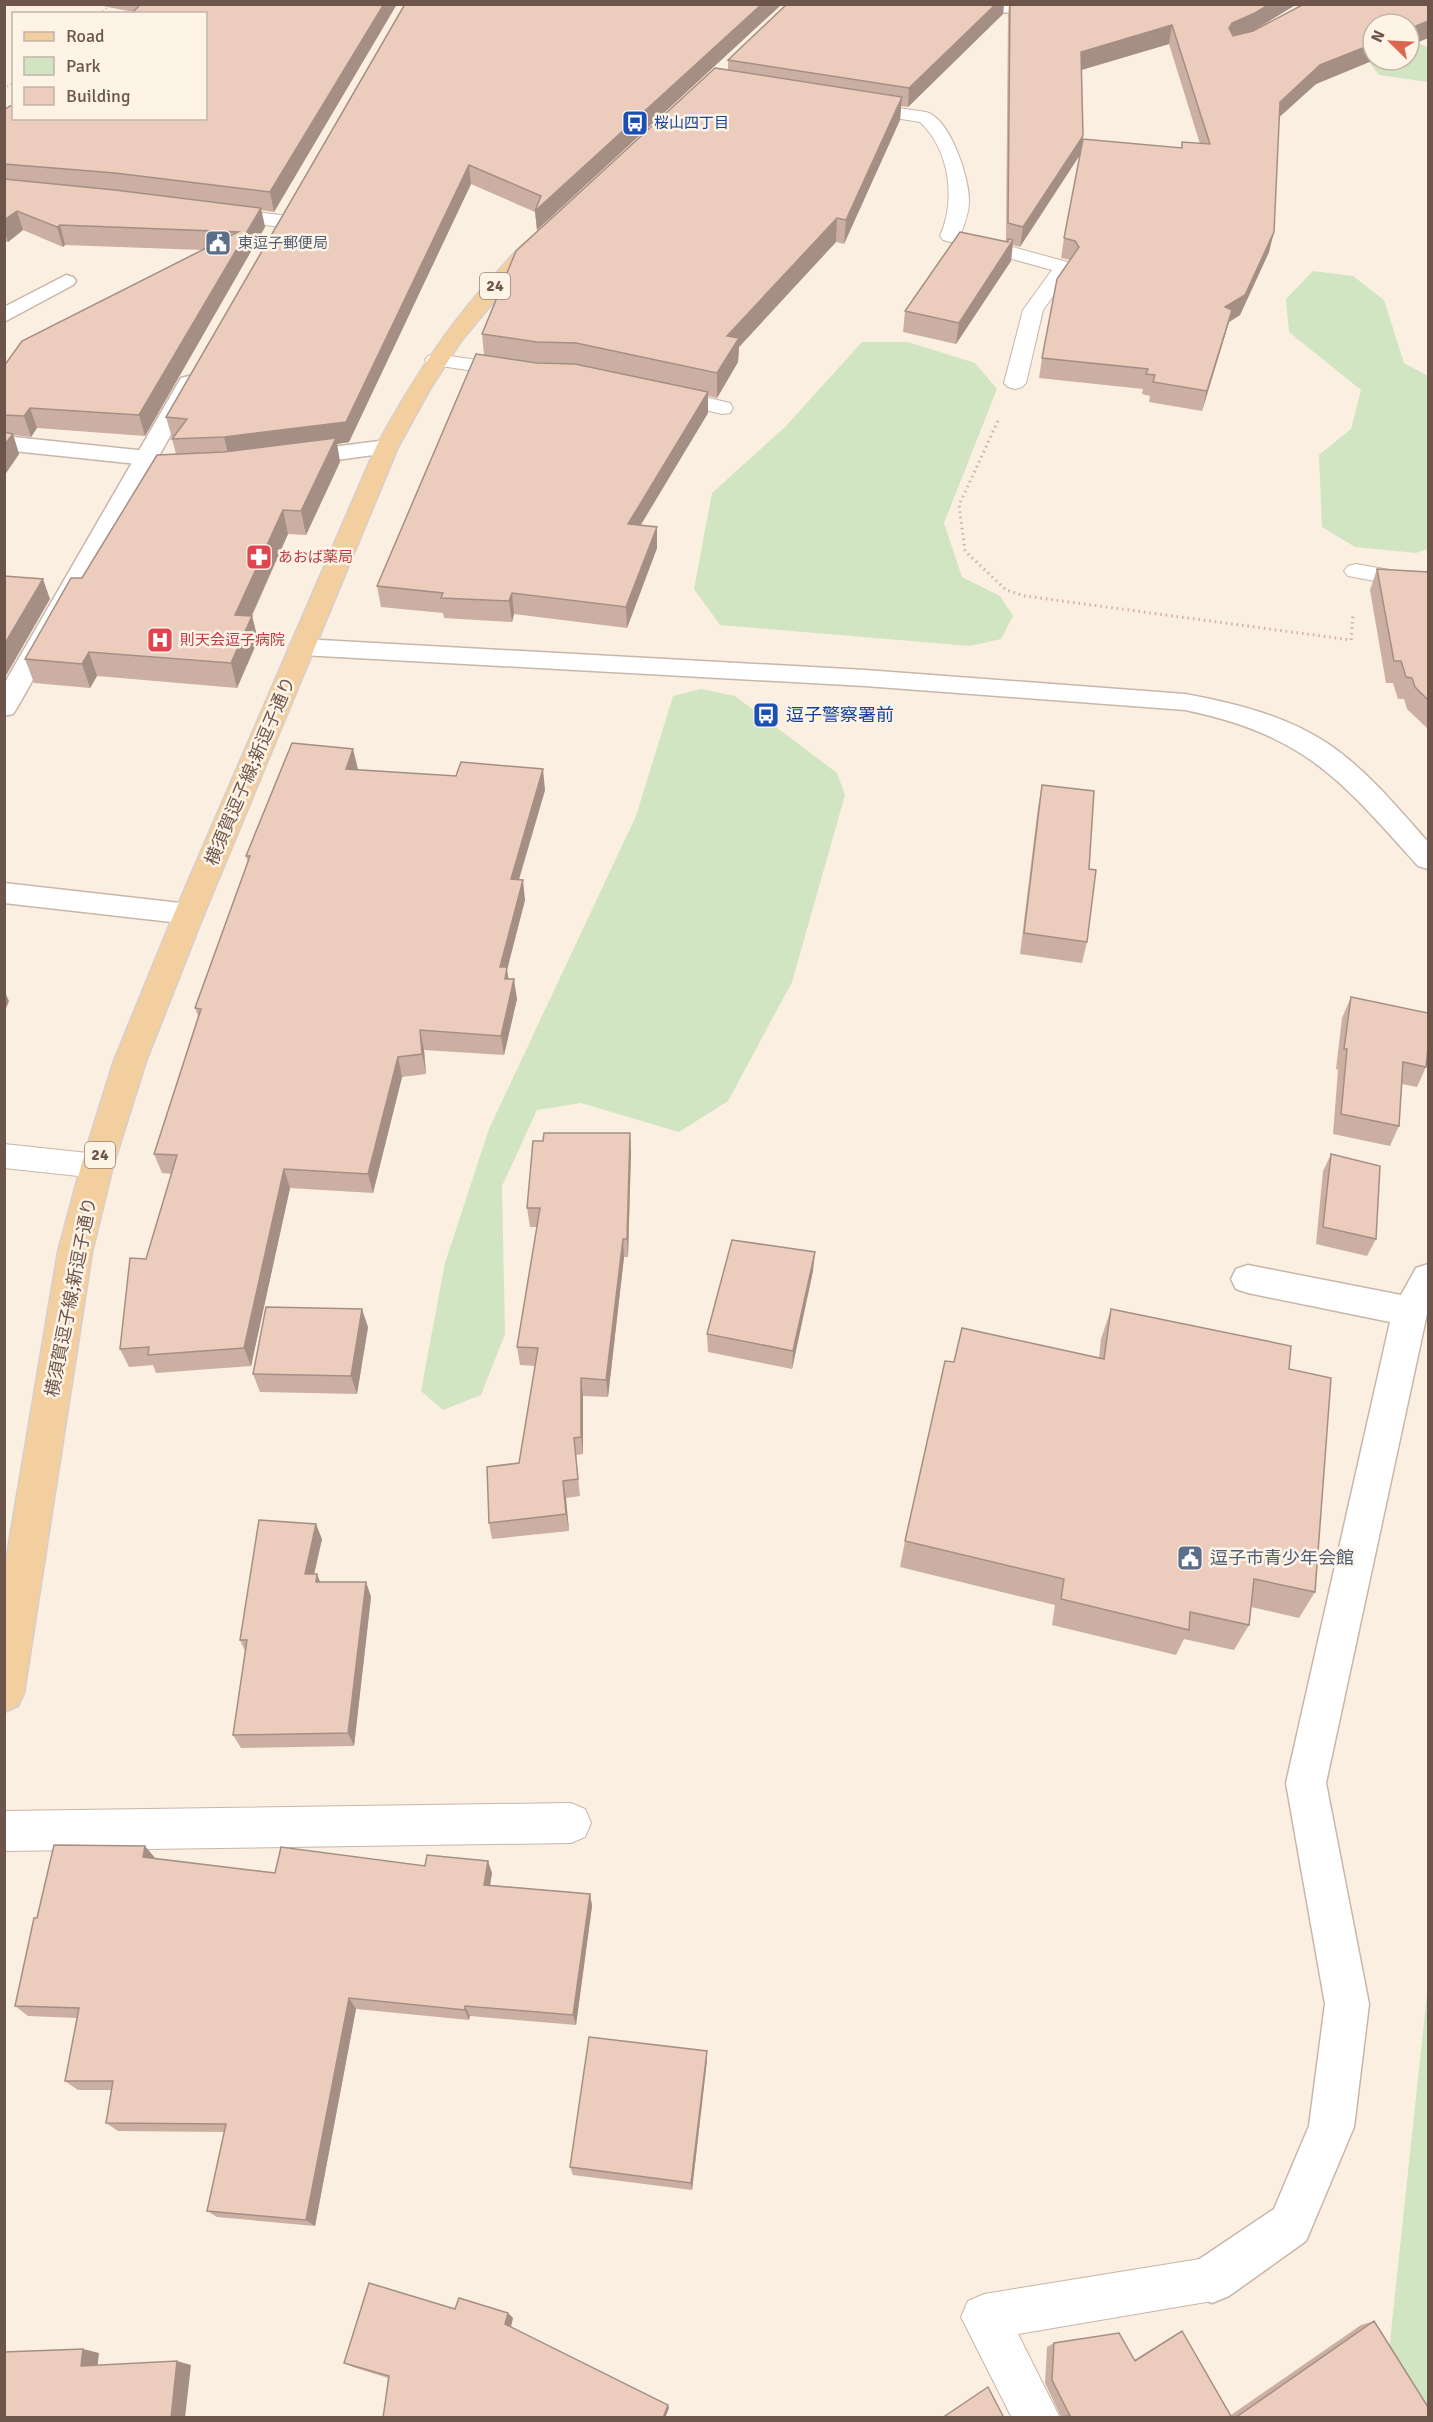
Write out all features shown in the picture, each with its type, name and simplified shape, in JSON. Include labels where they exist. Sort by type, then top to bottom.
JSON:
[{"type":"main road","name":"横須賀逗子線;新逗子通り","points":[[4,1693],[75,1252],[97,1166],[130,1061],[189,914],[387,447],[413,396],[464,319],[514,265],[557,225]]},
{"type":"street","points":[[989,4],[1020,10],[1069,11],[1106,10],[1135,4]]},
{"type":"street","points":[[270,242],[293,201]]},
{"type":"street","points":[[4,316],[66,281]]},
{"type":"street","points":[[4,708],[149,466],[199,365]]},
{"type":"street","points":[[4,443],[149,466]]},
{"type":"street","points":[[274,461],[387,447]]},
{"type":"street","points":[[302,647],[865,678],[1185,702],[1226,710],[1273,726],[1318,750],[1355,782],[1428,859]]},
{"type":"street","points":[[4,893],[189,914]]},
{"type":"street","points":[[1212,2279],[1290,2225],[1331,2127],[1347,2004],[1306,1784],[1419,1295],[1248,1280]]},
{"type":"lane","points":[[836,104],[926,117],[935,123],[945,140],[960,198],[957,220],[950,236],[1064,267],[1033,310],[1015,383]]},
{"type":"lane","points":[[201,211],[281,221]]},
{"type":"lane","points":[[435,360],[539,375]]},
{"type":"lane","points":[[649,390],[722,408]]},
{"type":"lane","points":[[1356,571],[1428,584]]},
{"type":"lane","points":[[4,1156],[97,1166]]},
{"type":"lane","points":[[4,1831],[571,1823]]},
{"type":"lane","points":[[1037,2418],[984,2317],[1212,2279]]},
{"type":"path","points":[[1015,383],[959,505],[965,551],[1006,590],[1025,596],[1351,640],[1356,571]]},
{"type":"green space","points":[[1339,23],[1361,47],[1361,52]]},
{"type":"green space","points":[[1421,44],[1428,47],[1428,82],[1379,75],[1377,72],[1421,72]]},
{"type":"green space","points":[[1313,271],[1353,276],[1384,300],[1404,363],[1428,376],[1428,549],[1416,553],[1355,547],[1322,527],[1319,455],[1351,429],[1361,390],[1289,332],[1286,299]]},
{"type":"green space","points":[[862,342],[908,342],[975,363],[997,389],[944,523],[962,577],[1000,596],[1013,616],[1001,639],[970,646],[720,625],[694,589],[712,493],[785,427]]},
{"type":"green space","points":[[701,689],[735,696],[837,773],[845,795],[792,982],[728,1101],[679,1132],[581,1103],[537,1110],[502,1186],[505,1334],[481,1395],[443,1410],[421,1391],[445,1263],[489,1129],[636,816],[673,696]]},
{"type":"green space","points":[[1428,1984],[1428,2417],[1382,2417]]},
{"type":"building","points":[[141,4],[384,4],[270,192],[115,173],[4,164],[4,110],[10,106],[12,106],[12,120],[207,120],[207,12],[133,12]]},
{"type":"building","points":[[405,4],[762,4],[535,211],[541,196],[469,165],[346,422],[224,437],[172,439],[187,419],[166,417]]},
{"type":"building","points":[[787,4],[996,4],[909,88],[728,60]]},
{"type":"building","points":[[1010,4],[1270,4],[1232,23],[1229,28],[1233,36],[1253,31],[1304,4],[1428,4],[1428,21],[1421,24],[1421,12],[1361,12],[1361,49],[1320,65],[1280,102],[1274,232],[1245,295],[1225,307],[1232,310],[1207,391],[1153,382],[1155,375],[1146,374],[1148,369],[1042,358],[1057,279],[1079,247],[1075,241],[1064,238],[1083,139],[1182,148],[1182,142],[1210,144],[1172,25],[1081,52],[1083,136],[1023,227],[1008,223]]},
{"type":"building","points":[[715,68],[902,97],[846,220],[837,218],[727,336],[739,338],[717,373],[576,343],[537,342],[482,334],[516,251]]},
{"type":"building","points":[[4,179],[261,208],[139,415],[30,408],[24,416],[4,415],[4,366],[22,341],[238,232],[60,225],[57,227],[17,211],[4,220]]},
{"type":"building","points":[[960,232],[1008,242],[1008,239],[1013,240],[959,323],[905,311]]},
{"type":"building","points":[[476,354],[537,363],[575,364],[708,392],[628,524],[657,527],[626,607],[512,593],[509,601],[441,598],[443,593],[377,586]]},
{"type":"building","points":[[4,432],[13,434],[4,445]]},
{"type":"building","points":[[336,438],[301,511],[283,510],[235,615],[252,616],[231,663],[89,652],[82,664],[25,659],[71,578],[82,578],[157,455],[224,452]]},
{"type":"building","points":[[1377,569],[1428,572],[1428,700],[1415,687],[1412,678],[1406,677],[1401,661],[1394,661]]},
{"type":"building","points":[[4,576],[43,579],[4,645]]},
{"type":"building","points":[[292,743],[353,749],[346,769],[456,776],[461,762],[543,769],[511,879],[523,880],[500,967],[507,967],[505,979],[514,979],[501,1036],[420,1030],[422,1054],[398,1057],[368,1174],[284,1169],[244,1348],[148,1355],[149,1347],[120,1349],[130,1258],[146,1259],[177,1155],[154,1154],[201,1009],[195,1008],[250,856],[246,856]]},
{"type":"building","points":[[1042,785],[1094,791],[1089,869],[1096,870],[1087,942],[1024,933]]},
{"type":"building","points":[[1351,997],[1428,1013],[1426,1067],[1403,1062],[1399,1126],[1341,1114],[1347,1049],[1344,1049]]},
{"type":"building","points":[[544,1133],[630,1133],[627,1239],[623,1239],[606,1380],[581,1378],[581,1437],[574,1438],[578,1479],[563,1481],[566,1514],[489,1523],[487,1467],[519,1463],[538,1348],[517,1347],[540,1208],[527,1208],[533,1141],[543,1141]]},
{"type":"building","points":[[1331,1154],[1380,1166],[1376,1239],[1323,1227]]},
{"type":"building","points":[[732,1240],[815,1252],[793,1351],[707,1334]]},
{"type":"building","points":[[266,1307],[362,1309],[351,1376],[253,1374]]},
{"type":"building","points":[[1111,1309],[1291,1346],[1289,1369],[1331,1378],[1315,1592],[1254,1579],[1249,1625],[1190,1612],[1189,1630],[1061,1599],[1064,1579],[905,1541],[945,1361],[954,1362],[962,1328],[1104,1359]]},
{"type":"building","points":[[259,1520],[316,1524],[305,1574],[317,1574],[316,1582],[366,1582],[348,1733],[233,1735],[247,1640],[240,1640]]},
{"type":"building","points":[[54,1845],[145,1846],[143,1857],[275,1873],[281,1847],[425,1866],[427,1855],[488,1861],[484,1885],[590,1894],[573,2015],[465,2006],[465,2010],[349,1998],[306,2220],[207,2211],[226,2124],[106,2123],[113,2081],[65,2081],[79,2008],[15,2006],[34,1918],[37,1918]]},
{"type":"building","points":[[589,2037],[707,2051],[691,2183],[570,2167]]},
{"type":"building","points":[[369,2283],[455,2309],[459,2298],[508,2313],[505,2324],[668,2405],[663,2418],[383,2418],[389,2376],[344,2363]]},
{"type":"building","points":[[1374,2321],[1428,2407],[1428,2418],[1235,2418]]},
{"type":"building","points":[[1182,2331],[1232,2418],[1053,2418],[1070,2416],[1052,2380],[1054,2343],[1119,2333],[1135,2361]]},
{"type":"building","points":[[83,2349],[81,2366],[177,2361],[171,2418],[4,2418],[4,2352]]},
{"type":"building","points":[[988,2387],[1004,2418],[942,2418]]},
{"type":"place","name":"桜山四丁目","points":[[635,123]]},
{"type":"place","name":"東逗子郵便局","points":[[218,243]]},
{"type":"place","name":"あおば薬局","points":[[259,557]]},
{"type":"place","name":"則天会逗子病院","points":[[160,640]]},
{"type":"place","name":"逗子警察署前","points":[[766,715]]},
{"type":"place","name":"逗子市青少年会館","points":[[1190,1558]]}]
